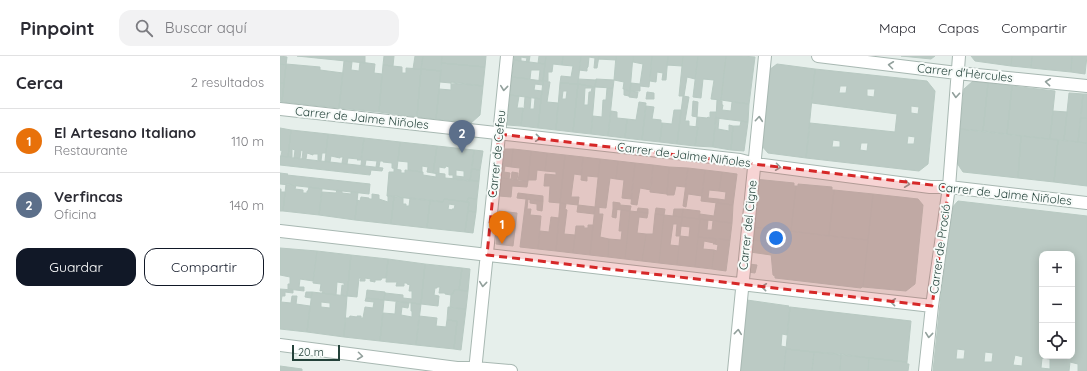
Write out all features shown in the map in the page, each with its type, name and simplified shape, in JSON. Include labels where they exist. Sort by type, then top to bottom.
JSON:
[{"type":"street","name":"Carrer de Cefeu","points":[[475,369],[507,56]]},
{"type":"street","name":"Carrer del Cigne","points":[[734,371],[765,56]]},
{"type":"street","name":"Carrer d'Hèrcules","points":[[818,56],[957,73],[1087,86]]},
{"type":"street","name":"Carrer de Proció","points":[[925,371],[932,306],[950,187],[959,56]]},
{"type":"street","name":"Carrer de Jaime Niñoles","points":[[280,109],[740,160],[755,164],[930,187],[950,187],[1087,202]]},
{"type":"street","points":[[280,231],[932,306]]},
{"type":"street","points":[[280,345],[457,368],[511,371]]},
{"type":"highlighted area","points":[[499,134],[949,187],[932,306],[487,255]]},
{"type":"building","points":[[280,56],[287,57],[286,65],[280,64]]},
{"type":"building","points":[[297,56],[365,56],[365,63]]},
{"type":"building","points":[[384,56],[394,56],[393,66],[383,65]]},
{"type":"building","points":[[415,56],[423,56],[421,69],[413,69]]},
{"type":"building","points":[[423,56],[442,56],[441,71],[421,69]]},
{"type":"building","points":[[442,56],[486,56],[485,67],[441,63]]},
{"type":"building","points":[[514,56],[530,56],[529,62],[526,62],[527,58],[521,57],[521,61],[514,60]]},
{"type":"building","points":[[539,56],[546,56],[545,64],[538,63]]},
{"type":"building","points":[[546,56],[563,56],[562,65],[553,64],[552,72],[548,72],[548,81],[543,81]]},
{"type":"building","points":[[563,56],[581,56],[578,84],[560,83],[561,76],[571,77],[573,66],[562,65]]},
{"type":"building","points":[[581,56],[599,56],[597,68],[594,68],[595,58],[589,57],[587,71],[579,70]]},
{"type":"building","points":[[599,56],[616,56],[616,60],[598,59]]},
{"type":"building","points":[[616,56],[633,56],[630,91],[623,89],[624,82],[614,80]]},
{"type":"building","points":[[633,56],[652,56],[649,87],[640,86],[640,91],[630,91],[631,83],[640,84],[643,64],[633,62]]},
{"type":"building","points":[[652,56],[668,56],[666,80],[662,80],[663,73],[657,72],[656,82],[650,81]]},
{"type":"building","points":[[668,56],[683,56],[682,66],[667,65]]},
{"type":"building","points":[[683,56],[698,56],[695,79],[687,77],[684,96],[679,96]]},
{"type":"building","points":[[698,56],[726,56],[721,100],[711,99],[714,80],[703,79],[701,98],[693,97]]},
{"type":"building","points":[[726,56],[755,57],[749,104],[721,100]]},
{"type":"building","points":[[901,56],[935,56],[931,59]]},
{"type":"building","points":[[971,56],[1012,56],[1011,66],[975,61]]},
{"type":"building","points":[[1012,56],[1032,56],[1031,68],[1011,66]]},
{"type":"building","points":[[1032,56],[1072,56],[1071,72],[1031,68]]},
{"type":"building","points":[[1072,56],[1087,56],[1085,74],[1071,72]]},
{"type":"building","points":[[514,60],[545,64],[543,81],[539,80],[540,70],[531,70],[530,79],[512,77]]},
{"type":"building","points":[[344,61],[352,62],[351,70],[359,71],[360,62],[375,64],[374,73],[382,74],[379,112],[339,108]]},
{"type":"building","points":[[441,63],[485,67],[483,86],[440,82]]},
{"type":"building","points":[[280,64],[286,65],[284,83],[280,83]]},
{"type":"building","points":[[286,64],[320,67],[320,70],[343,73],[339,108],[282,102]]},
{"type":"building","points":[[777,64],[815,69],[806,158],[768,153],[761,145],[769,70]]},
{"type":"building","points":[[383,65],[402,67],[402,73],[406,73],[406,68],[421,69],[417,117],[379,112]]},
{"type":"building","points":[[421,69],[441,71],[436,119],[417,117]]},
{"type":"building","points":[[815,69],[927,81],[935,91],[928,164],[919,171],[806,158],[810,123],[895,132],[897,114],[812,103]],"holes":[[[840,86],[847,86],[846,93],[839,93]],[[867,89],[875,89],[874,97],[867,96]],[[911,106],[919,107],[918,114],[911,113]],[[908,136],[915,137],[914,144],[907,144]],[[833,140],[840,141],[840,147],[832,147]],[[861,143],[868,143],[867,151],[860,150]]]},
{"type":"building","points":[[512,77],[543,81],[543,85],[535,84],[534,90],[542,91],[541,99],[510,95]]},
{"type":"building","points":[[578,79],[596,80],[595,87],[578,84]]},
{"type":"building","points":[[596,79],[614,80],[613,88],[595,87]]},
{"type":"building","points":[[543,81],[550,82],[547,102],[558,103],[556,130],[538,128]]},
{"type":"building","points":[[973,81],[988,83],[983,131],[960,129],[964,89]]},
{"type":"building","points":[[451,82],[483,86],[480,115],[471,123],[436,119],[439,89],[451,90]]},
{"type":"building","points":[[280,83],[284,83],[282,102],[280,101]]},
{"type":"building","points":[[560,83],[578,84],[573,132],[556,130]],"holes":[[[563,91],[567,91],[566,99],[562,99]]]},
{"type":"building","points":[[988,83],[1012,86],[1007,134],[983,131]]},
{"type":"building","points":[[578,84],[595,87],[591,134],[573,132]],"holes":[[[585,88],[592,88],[591,92],[589,92],[588,105],[584,105]]]},
{"type":"building","points":[[1012,86],[1055,91],[1050,139],[1007,134]]},
{"type":"building","points":[[607,88],[613,88],[608,136],[591,134],[593,116],[602,117],[603,100],[606,100]]},
{"type":"building","points":[[624,90],[630,91],[629,96],[624,95]]},
{"type":"building","points":[[630,91],[638,92],[637,98],[629,97]]},
{"type":"building","points":[[647,92],[654,93],[654,99],[646,99]]},
{"type":"building","points":[[1069,93],[1083,94],[1078,142],[1064,140]]},
{"type":"building","points":[[1083,94],[1087,94],[1087,118],[1081,118]]},
{"type":"building","points":[[510,95],[519,96],[517,108],[523,108],[521,126],[507,125]]},
{"type":"building","points":[[683,96],[689,97],[685,121],[689,121],[689,126],[698,127],[695,146],[677,144]]},
{"type":"building","points":[[525,97],[531,98],[530,109],[534,109],[535,98],[541,99],[538,128],[521,126]]},
{"type":"building","points":[[717,100],[722,101],[722,110],[731,111],[732,102],[749,104],[748,122],[716,118]]},
{"type":"building","points":[[693,101],[698,102],[697,117],[692,116]]},
{"type":"building","points":[[639,102],[646,103],[642,140],[625,138],[627,119],[636,120]]},
{"type":"building","points":[[646,106],[654,107],[652,119],[661,120],[660,142],[642,140]]},
{"type":"building","points":[[674,110],[681,110],[677,144],[660,142],[662,123],[672,124]]},
{"type":"building","points":[[611,111],[617,112],[617,118],[627,119],[625,138],[608,136]]},
{"type":"building","points":[[1053,111],[1067,112],[1064,140],[1050,139]]},
{"type":"building","points":[[710,112],[716,112],[713,147],[695,146],[698,127],[696,127],[697,117],[710,118]]},
{"type":"building","points":[[716,118],[719,118],[718,129],[729,131],[729,125],[733,126],[731,150],[713,147]]},
{"type":"building","points":[[1081,118],[1087,118],[1087,143],[1078,142]]},
{"type":"building","points":[[741,121],[748,122],[744,151],[731,150],[733,126],[740,126]]},
{"type":"building","points":[[280,128],[291,130],[288,157],[281,156]]},
{"type":"building","points":[[960,129],[1021,136],[1018,178],[963,172],[957,163]]},
{"type":"building","points":[[291,130],[328,134],[326,153],[322,153],[321,161],[318,160],[318,154],[313,155],[307,153],[306,159],[302,159],[303,151],[301,150],[300,158],[294,158],[295,150],[292,149],[292,157],[288,157]]},
{"type":"building","points":[[328,134],[364,138],[361,160],[348,158],[347,164],[342,163],[343,157],[340,158],[331,156],[330,162],[325,161]]},
{"type":"building","points":[[1021,136],[1058,140],[1054,182],[1018,178]]},
{"type":"building","points":[[364,138],[400,142],[397,169],[392,168],[392,163],[383,161],[380,161],[379,167],[376,167],[377,161],[366,160],[365,166],[361,165]]},
{"type":"building","points":[[1058,140],[1087,143],[1087,186],[1054,182]]},
{"type":"building","points":[[400,142],[437,146],[433,173],[427,172],[428,167],[422,166],[422,172],[408,170],[408,162],[398,161]]},
{"type":"building","points":[[437,146],[474,150],[470,181],[453,179],[453,175],[449,175],[449,167],[446,166],[445,168],[439,167],[439,174],[433,173]],"holes":[[[456,170],[464,171],[464,177],[456,176]]]},
{"type":"building","points":[[505,149],[513,149],[511,167],[505,166],[504,172],[510,173],[509,179],[501,178]]},
{"type":"building","points":[[513,149],[531,151],[528,181],[518,181],[520,168],[511,167]]},
{"type":"building","points":[[474,150],[483,151],[480,170],[472,169]]},
{"type":"building","points":[[531,151],[547,153],[545,171],[537,170],[536,180],[528,180]]},
{"type":"building","points":[[547,153],[565,155],[560,203],[549,202],[550,186],[544,186],[545,174],[556,175],[556,172],[545,171]]},
{"type":"building","points":[[565,155],[583,157],[581,175],[574,174],[571,197],[579,197],[578,205],[560,203]]},
{"type":"building","points":[[280,156],[383,168],[382,171],[371,170],[370,175],[280,165]]},
{"type":"building","points":[[583,157],[600,159],[598,177],[587,176],[587,181],[581,180]]},
{"type":"building","points":[[600,159],[618,161],[616,179],[610,178],[606,208],[595,207]]},
{"type":"building","points":[[618,161],[635,163],[631,199],[622,198],[624,180],[616,179]]},
{"type":"building","points":[[635,163],[653,165],[651,190],[640,188],[637,205],[631,204]]},
{"type":"building","points":[[653,165],[669,167],[667,194],[650,192]]},
{"type":"building","points":[[669,167],[688,168],[685,187],[676,186],[674,195],[667,195]]},
{"type":"building","points":[[688,168],[705,170],[702,196],[688,194],[686,207],[683,206]]},
{"type":"building","points":[[394,169],[401,170],[401,173],[405,173],[405,170],[423,172],[423,175],[436,177],[436,173],[445,174],[445,178],[479,181],[477,199],[468,198],[467,202],[444,199],[443,202],[387,196],[389,172],[394,172]]},
{"type":"building","points":[[472,169],[480,170],[479,181],[470,181]]},
{"type":"building","points":[[705,170],[722,172],[719,191],[709,190],[708,198],[718,199],[718,203],[701,201]]},
{"type":"building","points":[[512,172],[518,173],[517,180],[511,180]]},
{"type":"building","points":[[722,172],[737,174],[733,205],[718,203],[718,199],[725,200],[726,192],[719,191]]},
{"type":"building","points":[[280,173],[370,184],[369,194],[280,184]]},
{"type":"building","points":[[501,178],[528,181],[527,187],[512,186],[511,197],[499,196]]},
{"type":"building","points":[[754,179],[794,183],[794,186],[796,186],[791,231],[752,227]]},
{"type":"building","points":[[286,184],[296,185],[295,189],[303,190],[303,193],[307,193],[309,187],[322,189],[319,215],[283,211]]},
{"type":"building","points":[[798,184],[832,187],[832,190],[834,190],[829,236],[791,231],[796,186],[798,186]]},
{"type":"building","points":[[280,189],[281,192],[285,192],[283,211],[280,211]]},
{"type":"building","points":[[337,190],[342,191],[342,193],[351,194],[351,192],[358,192],[355,220],[319,215],[322,192],[336,193]]},
{"type":"building","points":[[834,190],[873,194],[868,240],[829,236]]},
{"type":"building","points":[[518,193],[526,194],[526,199],[517,198]]},
{"type":"building","points":[[372,194],[379,195],[379,199],[388,202],[388,196],[394,196],[391,224],[355,220],[357,200],[360,201],[361,197],[372,199]]},
{"type":"building","points":[[526,194],[543,196],[543,201],[526,199]]},
{"type":"building","points":[[873,194],[918,199],[923,205],[915,284],[906,291],[863,287]]},
{"type":"building","points":[[394,196],[403,197],[403,204],[406,204],[406,206],[409,206],[410,198],[430,200],[427,228],[391,224]]},
{"type":"building","points":[[468,198],[477,199],[476,212],[468,211]]},
{"type":"building","points":[[444,199],[469,202],[465,232],[427,228],[430,200],[443,202]],"holes":[[[449,204],[455,205],[454,209],[448,209]]]},
{"type":"building","points":[[526,199],[528,199],[527,209],[531,209],[530,215],[541,216],[538,249],[520,247]]},
{"type":"building","points":[[530,200],[543,201],[542,211],[537,210],[537,204],[530,203]]},
{"type":"building","points":[[958,201],[1087,216],[1087,371],[1078,371],[1078,364],[1070,362],[1069,371],[933,371],[950,210]],"holes":[[[957,349],[965,350],[964,359],[956,359]],[[985,352],[993,353],[992,362],[984,362]],[[1015,355],[1023,357],[1022,366],[1013,365]]]},
{"type":"building","points":[[613,202],[620,203],[620,205],[631,206],[630,211],[613,209]]},
{"type":"building","points":[[560,203],[566,204],[565,209],[567,210],[564,234],[575,235],[573,253],[556,251]]},
{"type":"building","points":[[716,203],[733,205],[732,223],[699,219],[700,214],[714,216]]},
{"type":"building","points":[[578,205],[595,207],[594,214],[577,212]]},
{"type":"building","points":[[595,207],[599,207],[599,214],[603,214],[600,237],[609,239],[608,257],[590,255]]},
{"type":"building","points":[[638,208],[648,209],[648,213],[637,212]]},
{"type":"building","points":[[656,208],[665,209],[664,215],[655,214]]},
{"type":"building","points":[[613,209],[617,209],[616,218],[612,217]]},
{"type":"building","points":[[674,209],[683,209],[682,217],[673,216]]},
{"type":"building","points":[[683,209],[700,211],[699,219],[682,217]]},
{"type":"building","points":[[621,210],[630,211],[625,259],[608,257],[609,239],[621,240],[622,231],[619,231]]},
{"type":"building","points":[[468,211],[476,212],[473,233],[465,232]]},
{"type":"building","points":[[499,211],[517,213],[513,246],[496,244]]},
{"type":"building","points":[[630,211],[648,213],[647,218],[639,217],[637,233],[646,234],[642,261],[625,259]]},
{"type":"building","points":[[655,214],[664,215],[659,263],[642,261],[646,234],[653,234]]},
{"type":"building","points":[[664,215],[682,217],[680,236],[676,236],[677,224],[673,224],[670,245],[679,246],[677,265],[659,263]]},
{"type":"building","points":[[551,217],[559,218],[556,251],[538,249],[540,231],[549,232]]},
{"type":"building","points":[[682,217],[700,219],[695,267],[677,265],[680,236],[689,237],[690,227],[681,226]]},
{"type":"building","points":[[700,219],[708,220],[707,230],[712,230],[713,221],[732,223],[730,240],[698,237]]},
{"type":"building","points":[[588,225],[593,225],[590,255],[573,253],[576,226],[584,226],[584,228],[588,228]]},
{"type":"building","points":[[752,227],[868,240],[863,287],[775,278],[773,275],[770,242],[751,240]]},
{"type":"building","points":[[698,237],[716,239],[715,244],[704,241],[703,249],[714,250],[712,269],[695,267]]},
{"type":"building","points":[[716,239],[730,240],[726,271],[712,269],[714,250],[717,251],[718,245],[715,244]]},
{"type":"building","points":[[751,240],[770,242],[771,255],[750,252]]},
{"type":"building","points":[[280,248],[317,251],[313,281],[300,279],[299,287],[304,287],[304,291],[288,289],[290,277],[280,275]]},
{"type":"building","points":[[317,251],[351,255],[347,296],[341,295],[342,285],[344,286],[344,283],[337,282],[336,295],[322,293],[323,291],[320,291],[321,284],[313,283]]},
{"type":"building","points":[[351,255],[388,259],[386,278],[375,280],[375,282],[370,281],[371,279],[365,278],[365,281],[360,281],[361,278],[359,278],[357,297],[347,296]]},
{"type":"building","points":[[388,259],[425,264],[421,304],[384,300],[385,293],[403,295],[403,298],[412,299],[412,291],[409,291],[410,285],[407,283],[404,283],[404,286],[396,286],[397,282],[386,282]]},
{"type":"building","points":[[425,264],[462,268],[459,290],[454,290],[453,294],[451,295],[439,293],[440,287],[435,288],[434,295],[439,296],[438,306],[421,304]]},
{"type":"building","points":[[749,264],[757,265],[755,273],[748,272]]},
{"type":"building","points":[[462,268],[470,269],[468,291],[459,290]]},
{"type":"building","points":[[280,289],[293,290],[293,293],[285,292],[285,296],[282,296],[281,302],[291,303],[292,296],[297,296],[296,304],[310,306],[307,332],[280,329]]},
{"type":"building","points":[[367,290],[385,292],[384,300],[366,298]]},
{"type":"building","points":[[454,290],[468,291],[466,309],[450,308],[451,294],[453,294]]},
{"type":"building","points":[[306,292],[312,292],[311,298],[305,297]]},
{"type":"building","points":[[312,292],[347,296],[344,337],[307,332]],"holes":[[[321,302],[330,303],[330,308],[321,307]]]},
{"type":"building","points":[[366,298],[384,300],[380,341],[344,337],[345,318],[349,318],[350,316],[361,316],[361,318],[363,318],[365,307],[373,308],[374,302],[365,301]]},
{"type":"building","points":[[747,300],[789,306],[788,308],[790,307],[787,335],[782,334],[781,346],[786,347],[784,371],[736,371],[745,302],[747,303]]},
{"type":"building","points":[[396,302],[409,303],[408,308],[402,307],[401,315],[412,317],[411,303],[421,304],[416,345],[380,341],[383,313],[395,314]]},
{"type":"building","points":[[448,307],[466,309],[461,350],[454,349],[457,321],[447,320]]},
{"type":"building","points":[[790,307],[911,321],[907,362],[786,349]]},
{"type":"building","points":[[419,316],[437,318],[436,326],[446,327],[447,320],[457,321],[454,349],[416,345]]},
{"type":"building","points":[[786,349],[814,352],[812,371],[784,371]]},
{"type":"building","points":[[814,352],[841,354],[840,371],[812,371]]},
{"type":"building","points":[[841,354],[869,358],[868,371],[840,371]]},
{"type":"building","points":[[869,358],[907,362],[907,364],[909,364],[908,371],[868,371]]},
{"type":"building","points":[[280,366],[302,369],[302,371],[280,371]]},
{"type":"place","name":"Verfincas","points":[[462,153]]},
{"type":"place","name":"El Artesano Italiano","points":[[502,244]]}]
